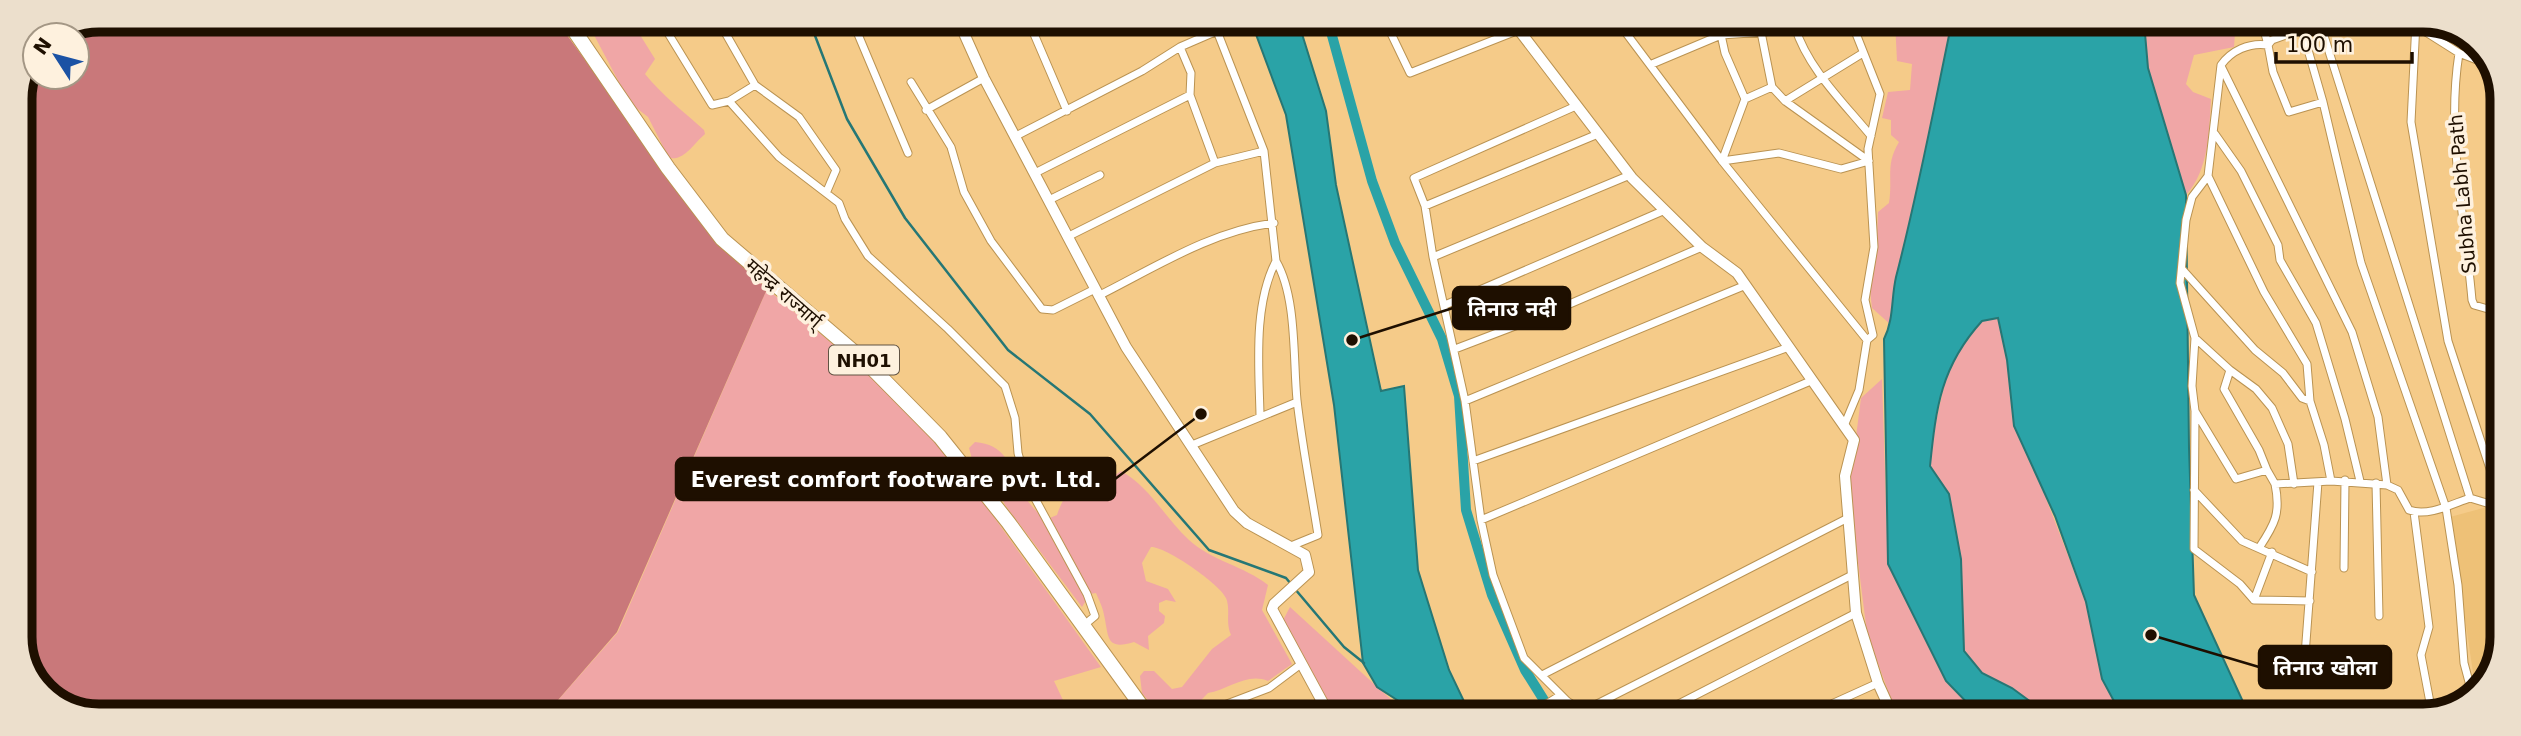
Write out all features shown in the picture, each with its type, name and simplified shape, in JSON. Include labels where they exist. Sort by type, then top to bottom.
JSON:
[{"type":"highway","name":"महेन्द्र राज्मार्ग्","points":[[575,32],[668,168],[722,239],[868,364],[940,437],[1008,522],[1139,704]]},
{"type":"street","points":[[667,32],[708,103],[716,106],[755,85]]},
{"type":"street","points":[[725,32],[755,85],[799,117],[836,170],[827,191]]},
{"type":"street","points":[[857,32],[908,153]]},
{"type":"street","points":[[964,32],[1014,137],[1126,347],[1234,511],[1247,523],[1305,555],[1309,572],[1274,604],[1276,620],[1323,704]]},
{"type":"street","points":[[1033,32],[1066,110]]},
{"type":"street","points":[[1014,137],[1142,71],[1180,47],[1215,32]]},
{"type":"street","points":[[1217,32],[1264,151],[1274,223],[1276,261],[1284,275],[1288,298],[1297,402],[1318,535],[1291,546]]},
{"type":"street","points":[[1390,32],[1410,74],[1501,32]]},
{"type":"street","points":[[1521,32],[1630,175],[1702,247],[1737,273],[1854,440],[1845,476],[1846,519],[1856,614],[1886,702],[1882,704]]},
{"type":"street","points":[[1625,32],[1722,161],[1867,340]]},
{"type":"street","points":[[1652,64],[1721,34],[1761,32],[1772,87],[1785,101],[1869,161]]},
{"type":"street","points":[[1799,32],[1800,44],[1823,78],[1871,136]]},
{"type":"street","points":[[1844,426],[1859,390],[1867,340],[1873,335],[1865,300],[1874,247],[1869,161],[1880,94],[1855,32]]},
{"type":"street","points":[[2264,32],[2273,72],[2289,112],[2323,102]]},
{"type":"street","points":[[2267,45],[2288,32]]},
{"type":"street","points":[[2302,32],[2323,102],[2361,263],[2446,508],[2458,585],[2464,663],[2470,685]]},
{"type":"street","points":[[2324,32],[2470,498]]},
{"type":"street","points":[[2414,32],[2411,122],[2448,341],[2490,468]]},
{"type":"street","points":[[2428,32],[2459,53],[2477,60]]},
{"type":"street","points":[[1721,34],[1724,53],[1745,99],[1722,161]]},
{"type":"street","points":[[2267,45],[2260,44],[2231,52],[2221,65],[2208,176],[2192,197],[2186,220],[2180,284],[2195,338],[2192,386],[2195,411],[2194,549],[2240,584],[2254,600],[2310,601]]},
{"type":"street","points":[[1180,47],[1191,74],[1189,95],[1214,163]]},
{"type":"street","points":[[1785,101],[1863,53]]},
{"type":"street","name":"Subha Labh Path","points":[[2459,53],[2454,84],[2455,149],[2472,300],[2474,305],[2489,309]]},
{"type":"street","points":[[2221,65],[2352,332],[2378,417],[2387,485]]},
{"type":"street","points":[[926,110],[984,78]]},
{"type":"street","points":[[911,82],[951,147],[964,192],[991,241],[1042,309],[1053,310],[1096,293],[1245,226],[1274,223]]},
{"type":"street","points":[[1745,99],[1772,87]]},
{"type":"street","points":[[1035,173],[1189,95]]},
{"type":"street","points":[[729,101],[779,158],[827,191],[839,203],[845,219],[868,256],[948,329],[1005,386],[1015,418],[1018,453],[1026,481],[1087,594],[1095,616],[1083,626]]},
{"type":"street","points":[[1573,704],[1524,658],[1493,575],[1481,520],[1455,349],[1433,257],[1425,206],[1414,178],[1576,106]]},
{"type":"street","points":[[2215,133],[2241,171],[2278,244],[2280,260],[2316,323],[2345,419],[2360,481]]},
{"type":"street","points":[[1425,206],[1598,134]]},
{"type":"street","points":[[1067,237],[1214,163],[1264,151]]},
{"type":"street","points":[[1722,161],[1779,153],[1841,169],[1869,161]]},
{"type":"street","points":[[1433,257],[1630,175]]},
{"type":"street","points":[[1049,200],[1100,176]]},
{"type":"street","points":[[2208,176],[2264,292],[2307,364],[2309,401],[2324,445],[2331,481]]},
{"type":"street","points":[[1445,305],[1665,210]]},
{"type":"street","points":[[1455,349],[1545,315],[1702,247]]},
{"type":"street","points":[[1260,415],[1262,314],[1270,273],[1276,261]]},
{"type":"street","points":[[2182,269],[2255,350],[2283,373],[2302,398],[2309,401]]},
{"type":"street","points":[[1465,401],[1746,285]]},
{"type":"street","points":[[2195,338],[2230,370],[2256,389],[2272,408],[2288,444],[2294,484]]},
{"type":"street","points":[[1473,461],[1789,347]]},
{"type":"street","points":[[2230,370],[2224,389],[2259,450],[2275,484],[2278,501],[2275,524],[2259,548]]},
{"type":"street","points":[[1481,520],[1813,380]]},
{"type":"street","points":[[1192,445],[1297,402]]},
{"type":"street","points":[[2195,411],[2236,479],[2267,470]]},
{"type":"street","points":[[2275,484],[2345,480],[2387,485],[2398,490],[2409,510],[2414,512],[2446,508],[2470,498],[2490,504]]},
{"type":"street","points":[[2344,568],[2345,480]]},
{"type":"street","points":[[2303,682],[2318,482]]},
{"type":"street","points":[[2376,483],[2379,616]]},
{"type":"street","points":[[2194,490],[2242,541],[2312,572]]},
{"type":"street","points":[[2414,512],[2428,627],[2421,654],[2430,703]]},
{"type":"street","points":[[1542,675],[1846,519]]},
{"type":"street","points":[[2254,600],[2272,552]]},
{"type":"street","points":[[1605,704],[1852,575]]},
{"type":"street","points":[[1680,704],[1856,614]]},
{"type":"street","points":[[1227,704],[1269,688],[1301,664]]},
{"type":"street","points":[[1832,704],[1878,683]]},
{"type":"street","points":[[1548,704],[1561,695]]},
{"type":"shaded area","points":[[565,32],[716,240],[767,289],[617,632],[555,704],[90,704],[65,695],[48,682],[37,663],[32,642],[33,91],[91,91],[91,33]]},
{"type":"shaded area","points":[[591,32],[638,32],[655,59],[645,74],[704,130],[705,134],[685,154],[669,158],[648,117],[630,103]]},
{"type":"shaded area","points":[[1896,32],[1950,32],[1894,288],[1891,325],[1872,308],[1870,290],[1876,259],[1878,212],[1889,203],[1892,158],[1899,142],[1891,135],[1891,120],[1882,118],[1888,92],[1910,90],[1912,64],[1897,61]]},
{"type":"shaded area","points":[[2145,32],[2235,33],[2234,47],[2194,55],[2186,84],[2193,92],[2211,99],[2203,162],[2194,185],[2186,195],[2148,68]]},
{"type":"shaded area","points":[[767,289],[885,388],[956,464],[1101,667],[1054,681],[1065,704],[555,704],[618,632]]},
{"type":"shaded area","points":[[1998,318],[2047,501],[2086,602],[2102,679],[2116,704],[2034,704],[2012,688],[1982,673],[1964,651],[1961,559],[1930,466],[1934,430],[1949,364],[1982,321]]},
{"type":"shaded area","points":[[1882,379],[1888,564],[1946,681],[1968,704],[1893,704],[1867,633],[1849,491],[1861,398]]},
{"type":"shaded area","points":[[975,442],[987,444],[1004,455],[1021,491],[1045,520],[1057,515],[1062,502],[1074,491],[1094,490],[1121,471],[1140,485],[1180,531],[1198,547],[1268,585],[1262,610],[1292,664],[1268,681],[1245,680],[1208,693],[1198,704],[1151,704],[1142,693],[1140,676],[1144,671],[1154,671],[1172,689],[1182,687],[1212,649],[1231,635],[1228,607],[1222,592],[1191,567],[1158,548],[1151,547],[1142,563],[1146,581],[1168,589],[1176,602],[1166,600],[1159,603],[1159,611],[1165,616],[1164,623],[1148,636],[1149,650],[1134,642],[1118,645],[1113,643],[1108,635],[1096,593],[1090,594],[1082,607],[1005,505],[992,478],[972,459],[969,448]]},
{"type":"shaded area","points":[[2490,507],[2490,637],[2487,655],[2474,680],[2450,517]]},
{"type":"shaded area","points":[[1290,607],[1396,704],[1327,704],[1281,624]]},
{"type":"water","points":[[1255,32],[1301,32],[1326,111],[1336,185],[1381,391],[1404,386],[1418,570],[1449,670],[1465,704],[1403,704],[1377,687],[1363,663],[1334,405],[1286,115]]},
{"type":"water","points":[[1950,32],[2145,32],[2148,68],[2186,195],[2194,595],[2244,704],[2116,704],[2102,679],[2086,602],[2055,516],[2014,426],[2007,360],[1998,318],[1982,321],[1957,354],[1949,371],[1938,406],[1930,466],[1949,494],[1961,559],[1964,651],[1982,673],[2012,688],[2034,704],[1968,704],[1946,681],[1888,564],[1884,339]]},
{"type":"waterway","points":[[814,32],[847,119],[905,218],[1008,350],[1090,414],[1209,550],[1286,578],[1291,584]]},
{"type":"waterway","points":[[1331,32],[1372,181],[1395,243],[1442,339],[1459,396],[1466,510],[1492,595],[1525,670],[1546,704]]},
{"type":"waterway","points":[[1295,589],[1344,647],[1364,663]]},
{"type":"place","name":"तिनाउ नदी","points":[[1352,340]]},
{"type":"place","name":"Everest comfort footware pvt. Ltd.","points":[[1201,414]]},
{"type":"place","name":"तिनाउ खोला","points":[[2151,635]]}]
